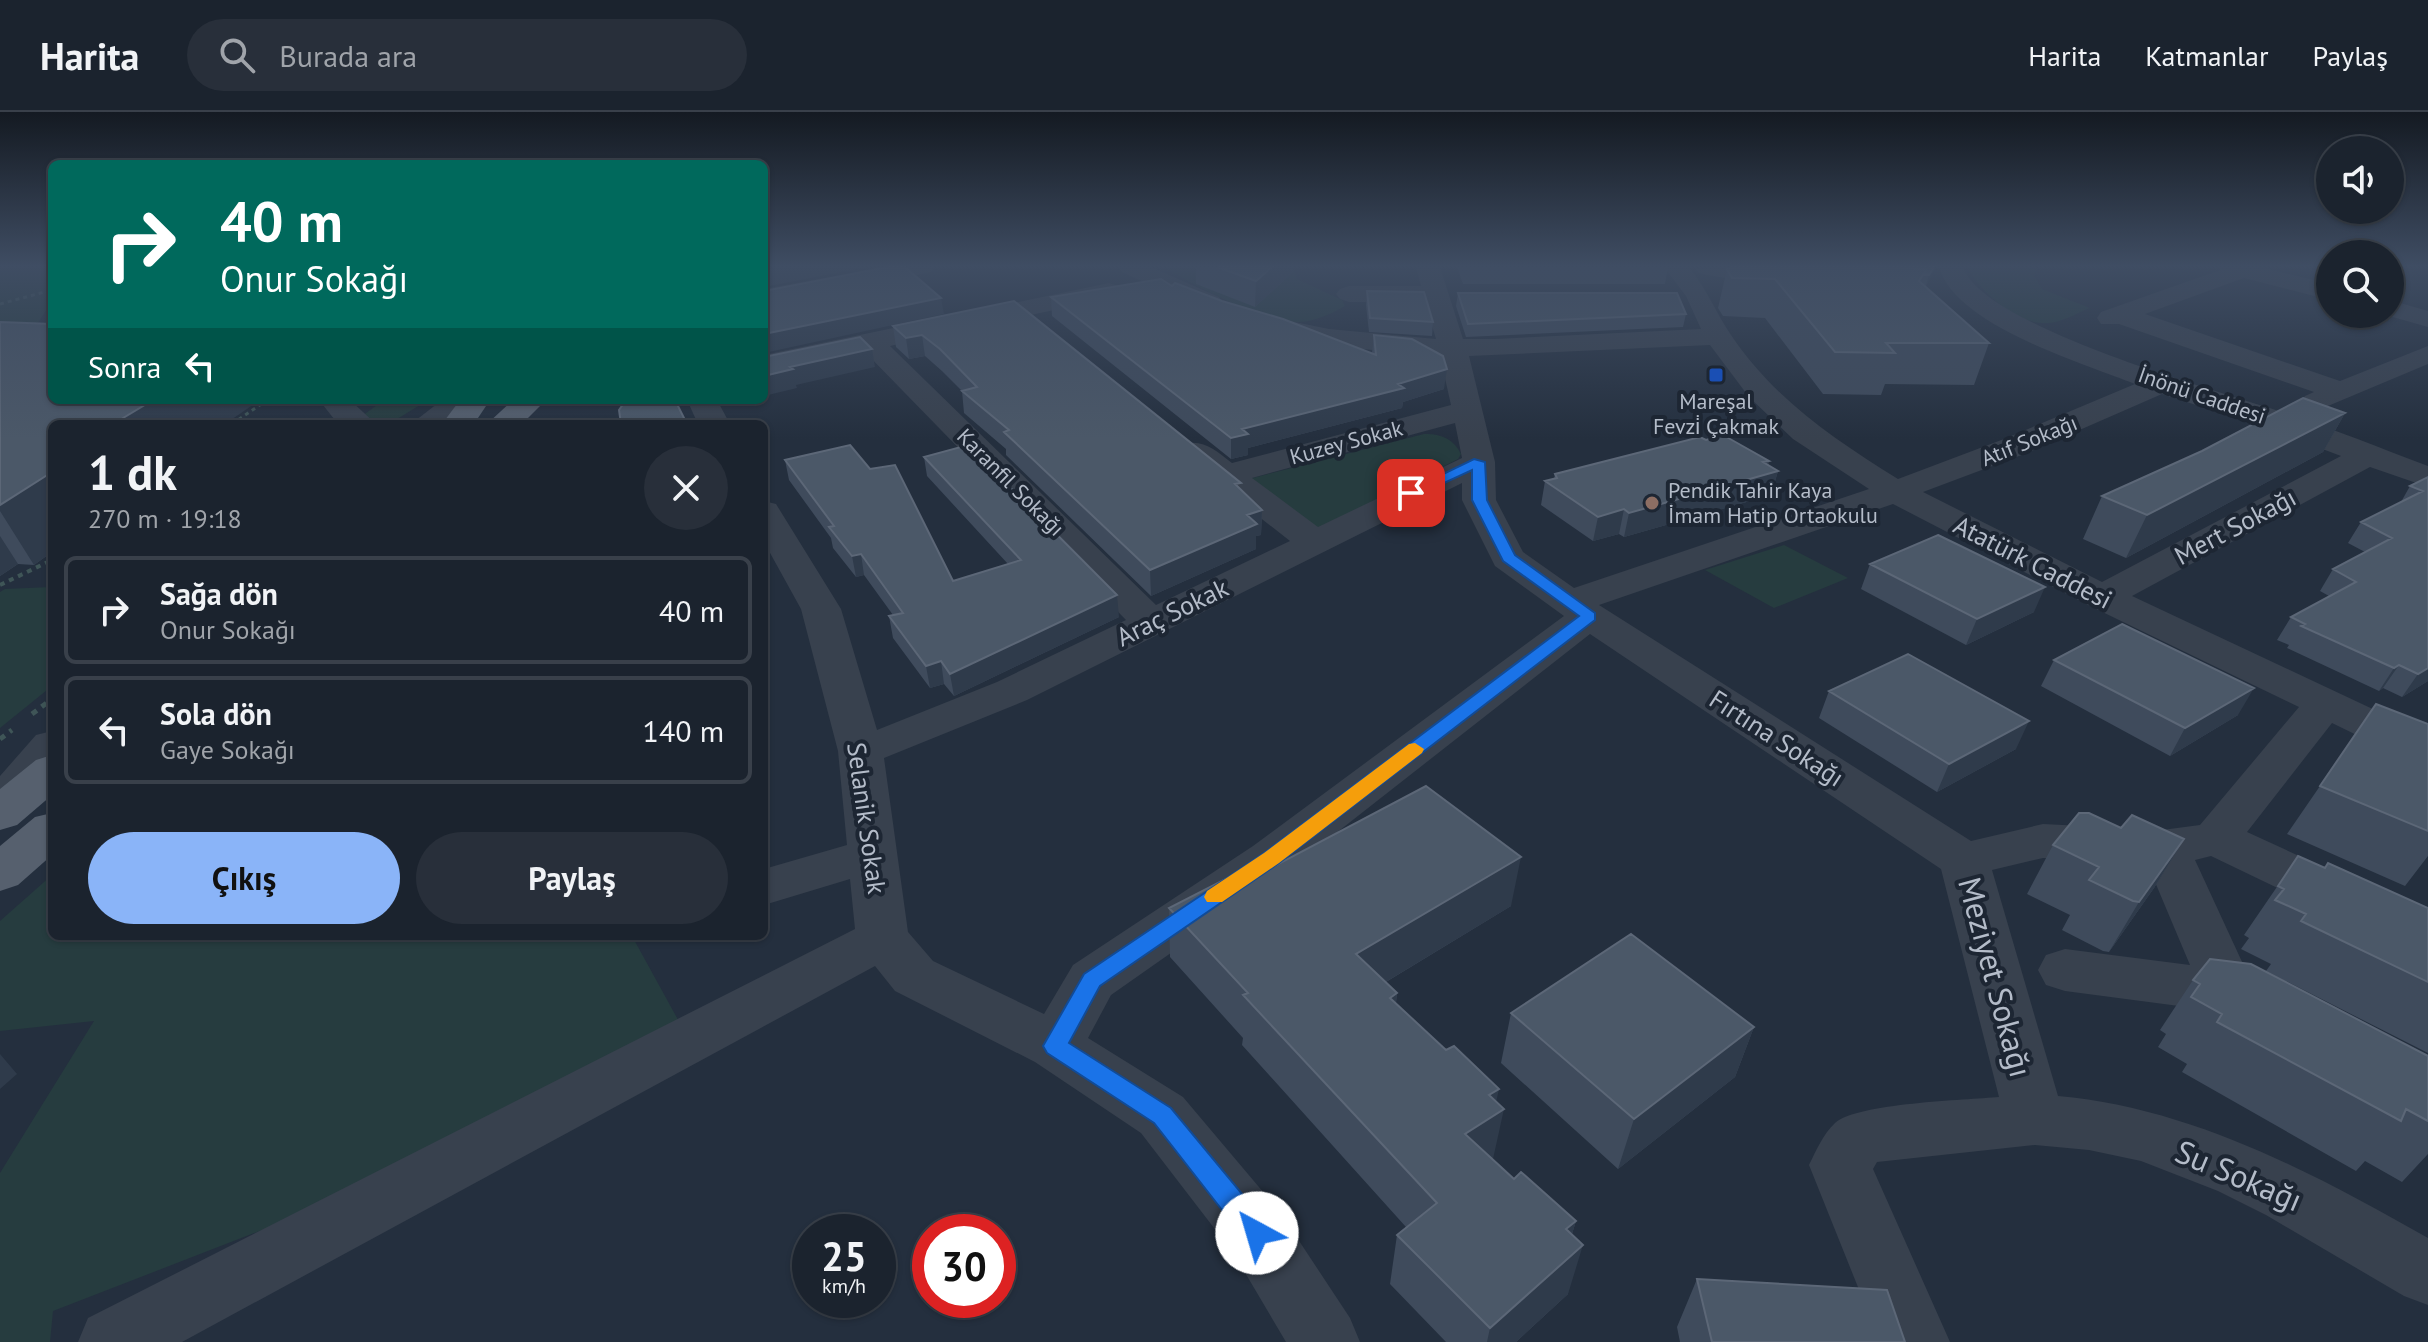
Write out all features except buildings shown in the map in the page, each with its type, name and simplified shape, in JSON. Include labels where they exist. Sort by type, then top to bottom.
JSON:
[{"type":"main road","points":[[446,416],[468,404]]},
{"type":"main road","points":[[508,420],[526,404]]},
{"type":"main road","points":[[0,814],[48,773]]},
{"type":"main road","points":[[0,873],[48,832]]},
{"type":"street","points":[[768,363],[872,343],[1004,324]]},
{"type":"street","points":[[1278,324],[1355,342],[1453,349],[1718,336]]},
{"type":"street","name":"Fırtına Sokağı","points":[[1450,324],[1479,462],[1479,500],[1508,558],[1579,609],[1964,860]]},
{"type":"street","name":"Atatürk Caddesi","points":[[1713,324],[1718,336],[1780,411],[1817,442],[1896,492],[2102,597],[2428,752]]},
{"type":"street","name":"İnönü Caddesi","points":[[2019,324],[2160,384],[2275,420],[2428,477]]},
{"type":"street","points":[[2052,340],[2094,324]]},
{"type":"street","points":[[2153,324],[2283,361],[2341,391]]},
{"type":"street","name":"Karanfil Sokağı","points":[[872,343],[1151,622]]},
{"type":"street","points":[[2275,420],[2428,354]]},
{"type":"street","points":[[2216,387],[2283,361]]},
{"type":"street","name":"Atıf Sokağı","points":[[1055,1046],[1092,980],[1271,858],[1579,609],[1896,492],[2102,411],[2160,384]]},
{"type":"street","name":"Kuzey Sokak","points":[[1225,475],[1467,410]]},
{"type":"street","points":[[426,420],[446,416]]},
{"type":"street","points":[[1166,427],[1314,542]]},
{"type":"street","name":"Mert Sokağı","points":[[2102,597],[2367,455]]},
{"type":"street","name":"Araç Sokak","points":[[861,751],[1012,691],[1479,462]]},
{"type":"street","name":"Selanik Sokak","points":[[768,518],[821,609],[861,751],[882,938]]},
{"type":"street","points":[[2324,704],[2216,838],[2428,937]]},
{"type":"street","points":[[0,806],[48,750]]},
{"type":"street","name":"Meziyet Sokağı","points":[[2035,1119],[1964,860],[2043,841],[2162,847],[2216,838]]},
{"type":"street","points":[[2162,847],[2179,875],[2228,991]]},
{"type":"street","points":[[768,886],[873,855]]},
{"type":"street","points":[[113,1342],[882,938],[914,976],[1055,1046],[1162,1115],[1257,1233],[1325,1342]]},
{"type":"street","points":[[2065,970],[2228,991],[2295,1026]]},
{"type":"street","points":[[1915,1342],[1840,1165],[1858,1140],[1899,1132],[2035,1119]]},
{"type":"street","name":"Su Sokağı","points":[[2035,1119],[2078,1121],[2117,1128],[2203,1154],[2291,1194],[2428,1274]]},
{"type":"path","points":[[238,420],[261,404]]},
{"type":"path","points":[[0,585],[14,576],[36,571],[48,563]]},
{"type":"green space","points":[[0,324],[37,324],[27,340],[0,341]]},
{"type":"green space","points":[[378,404],[422,404],[396,420],[356,420]]},
{"type":"green space","points":[[1424,434],[1441,436],[1450,441],[1461,454],[1458,459],[1316,531],[1241,481]]},
{"type":"green space","points":[[1784,545],[1848,578],[1774,608],[1705,570]]},
{"type":"green space","points":[[48,587],[48,689],[0,728],[0,592],[5,589]]},
{"type":"green space","points":[[48,879],[48,940],[634,940],[682,1027],[306,1213],[53,1311],[50,1342],[0,1342],[0,1173],[94,1021],[0,1031],[0,921]]},
{"type":"slow traffic","points":[[1214,897],[1415,749]]},
{"type":"place","name":"Mareşal Fevzi̇ Çakmak","points":[[1716,375]]},
{"type":"place","name":"Pendik Tahir Kaya İmam Hatip Ortaokulu","points":[[1652,503]]},
{"type":"route","points":[[1257,1233],[1162,1115],[1055,1046],[1092,980],[1271,858],[1589,616],[1508,558],[1479,500],[1479,462],[1411,493]]}]
